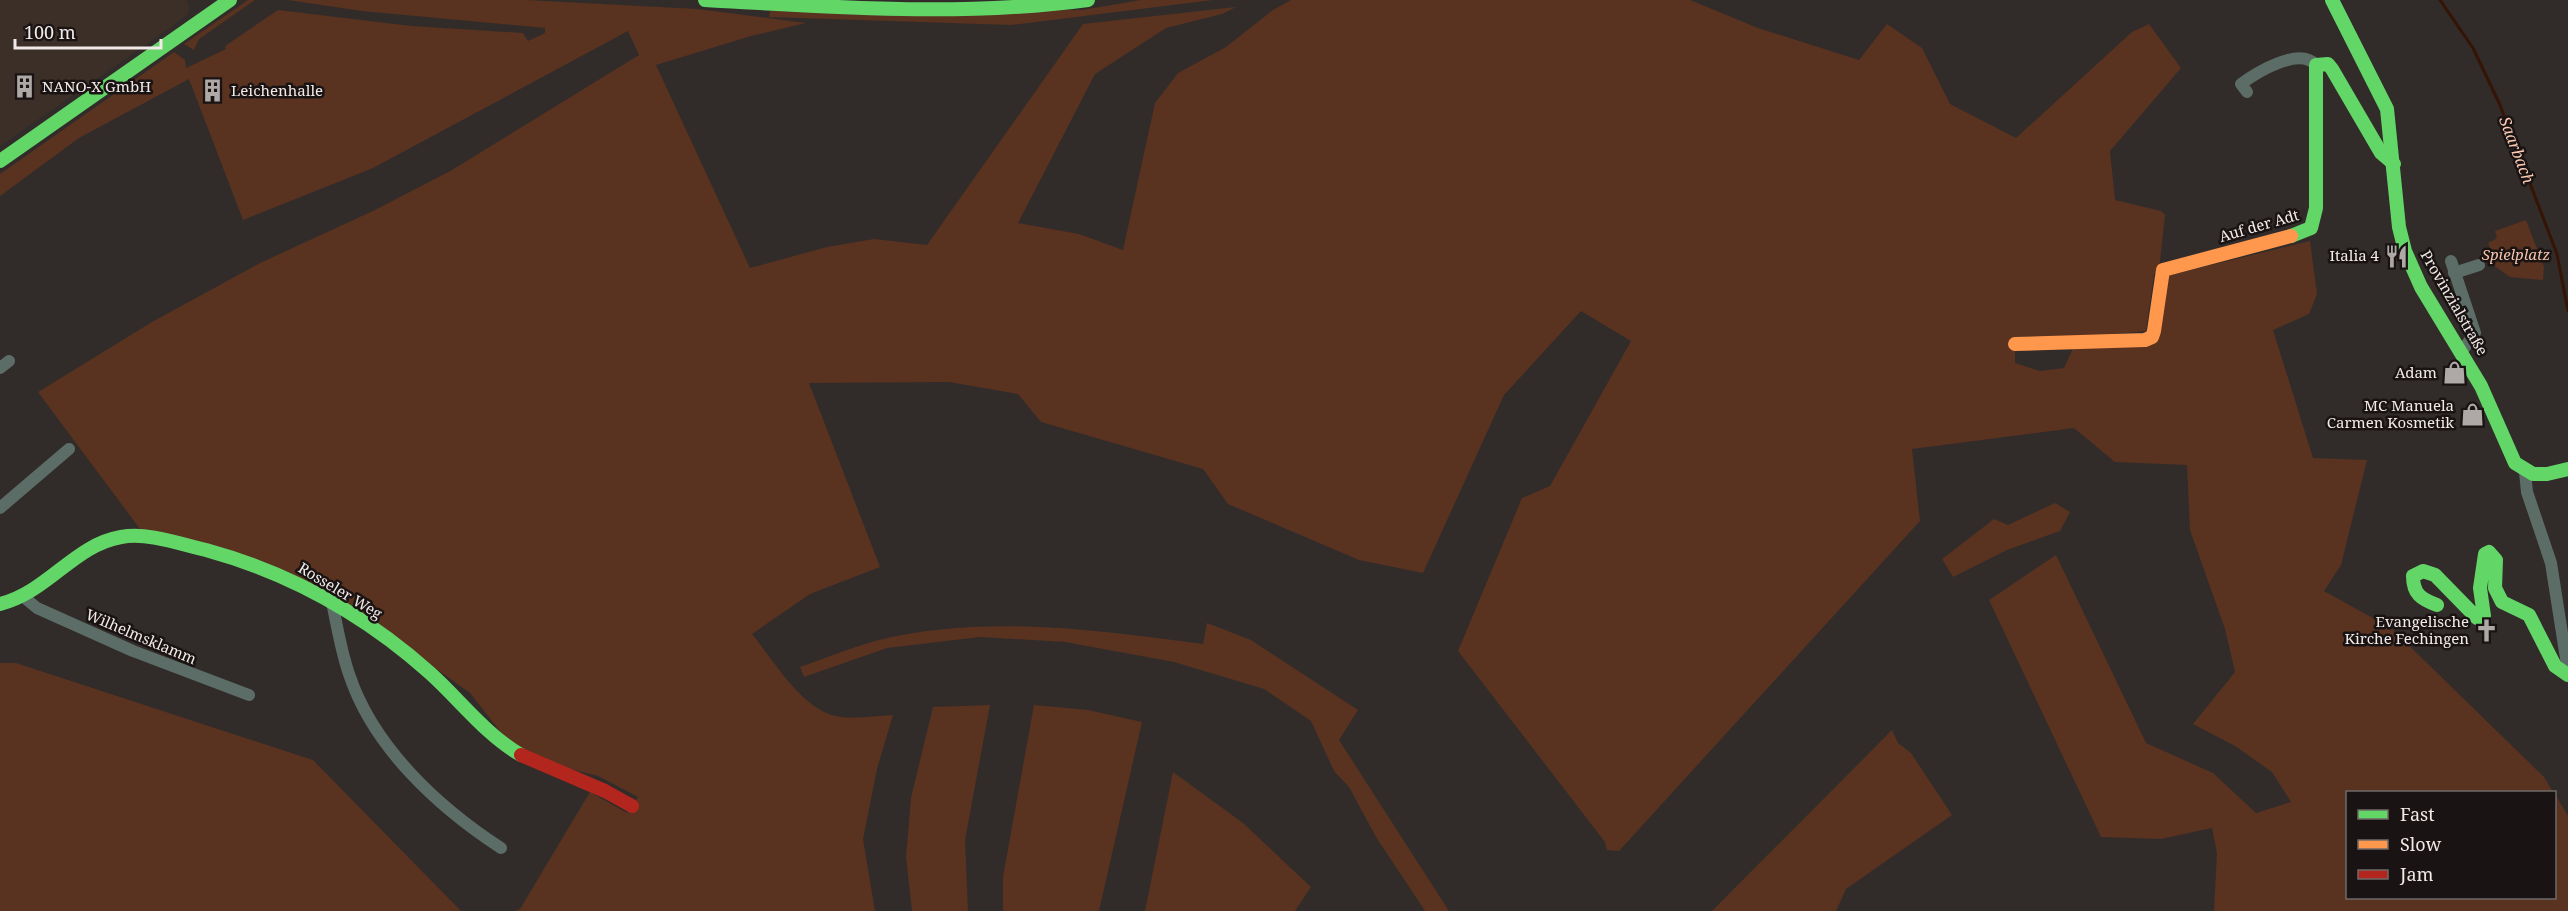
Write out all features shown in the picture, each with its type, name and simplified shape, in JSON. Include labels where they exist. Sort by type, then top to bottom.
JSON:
[{"type":"main road","points":[[705,0],[906,10],[992,9],[1088,0]]},
{"type":"main road","name":"Provinzialstraße","points":[[2332,0],[2385,102],[2394,164],[2399,227],[2405,251],[2421,287],[2462,351],[2481,386],[2515,463],[2525,472]]},
{"type":"main road","points":[[0,161],[220,3]]},
{"type":"main road","points":[[2316,65],[2328,64],[2332,69],[2381,153],[2394,164]]},
{"type":"main road","name":"Auf der Adt","points":[[2015,344],[2141,341],[2152,337],[2163,270],[2305,232],[2312,228],[2316,208],[2316,65]]},
{"type":"main road","points":[[2525,472],[2540,475],[2568,469]]},
{"type":"main road","name":"Rosseler Weg","points":[[0,604],[26,598],[83,552],[107,539],[124,536],[176,543],[258,564],[332,602],[423,667],[499,740],[518,754],[537,765],[599,786],[632,806]]},
{"type":"main road","points":[[2437,605],[2422,599],[2413,588],[2411,582],[2413,576],[2429,571],[2477,618],[2484,616],[2480,588],[2483,560],[2485,554],[2489,552],[2496,560],[2494,588],[2502,602],[2529,615],[2555,666],[2568,669]]},
{"type":"street","points":[[2247,92],[2241,84],[2257,72],[2280,62],[2307,59],[2316,65]]},
{"type":"street","points":[[2462,351],[2475,333],[2453,267],[2479,265]]},
{"type":"street","points":[[0,508],[69,449]]},
{"type":"street","points":[[2525,472],[2527,492],[2551,564],[2568,669]]},
{"type":"street","name":"Wilhelmsklamm","points":[[26,598],[37,608],[133,651],[249,695]]},
{"type":"street","points":[[332,602],[348,674],[366,714],[383,739],[445,806],[501,848]]},
{"type":"shaded area","points":[[0,0],[187,0],[189,9],[187,15],[164,32],[0,146]]},
{"type":"green space","points":[[248,0],[255,0],[199,39],[194,50],[184,44]]},
{"type":"green space","points":[[288,0],[526,0],[697,9],[806,23],[751,36],[656,65],[750,268],[827,247],[874,239],[927,245],[1083,24],[1236,7],[1222,14],[1166,28],[1095,74],[1018,223],[1079,234],[1123,250],[1155,103],[1178,73],[1226,47],[1273,10],[1291,0],[1690,0],[1758,28],[1859,60],[1887,24],[1922,48],[1950,104],[2016,138],[2132,32],[2149,24],[2181,68],[2110,151],[2115,200],[2161,211],[2165,215],[2159,270],[2154,274],[2146,331],[2015,344],[2015,363],[2040,371],[2064,368],[2076,342],[2154,343],[2166,276],[2310,241],[2317,294],[2309,314],[2273,330],[2313,458],[2367,460],[2341,565],[2324,591],[2391,628],[2544,777],[2552,791],[2346,791],[2346,899],[2556,899],[2556,796],[2568,816],[2568,911],[2214,911],[2217,853],[2212,828],[2161,839],[2101,837],[1989,600],[2056,555],[2146,743],[2213,773],[2256,813],[2291,802],[2272,772],[2235,746],[2193,724],[2235,672],[2225,629],[2190,530],[2187,465],[2115,462],[2074,428],[1912,449],[1920,521],[1619,851],[1607,850],[1605,842],[1458,651],[1522,498],[1550,486],[1631,341],[1581,311],[1504,395],[1423,573],[1359,560],[1228,504],[1203,469],[1041,422],[1018,394],[949,382],[809,383],[880,567],[810,594],[752,634],[802,696],[827,713],[841,717],[860,718],[893,715],[877,769],[863,839],[875,911],[515,911],[520,909],[590,792],[627,813],[638,797],[598,776],[558,766],[524,750],[503,735],[470,693],[332,594],[140,529],[38,392],[152,322],[260,263],[375,210],[452,170],[639,55],[628,31],[373,168],[243,220],[189,79],[79,138],[0,196],[0,174],[174,52],[185,60],[186,68],[226,49],[225,46],[278,10],[411,26],[523,33],[528,41],[545,33],[545,28],[362,11]]},
{"type":"green space","points":[[1141,0],[1213,0],[1011,25],[769,17],[770,11],[1082,10]]},
{"type":"green space","name":"Spielplatz","points":[[2526,220],[2544,267],[2543,280],[2510,277],[2486,260],[2493,255],[2488,243],[2497,238],[2495,231]]},
{"type":"green space","points":[[2055,503],[2070,512],[2060,531],[2007,550],[1953,577],[1942,559],[1994,519],[2008,525]]},
{"type":"green space","points":[[1207,623],[1251,640],[1358,710],[1339,740],[1449,911],[1425,911],[1376,837],[1349,787],[1334,771],[1311,721],[1264,689],[1174,662],[1065,642],[980,637],[887,648],[804,677],[800,667],[879,640],[918,632],[1000,626],[1041,627],[1203,644]]},
{"type":"green space","points":[[0,663],[16,663],[313,760],[461,911],[0,911]]},
{"type":"green space","points":[[990,705],[965,840],[968,911],[912,911],[906,857],[911,798],[933,707]]},
{"type":"green space","points":[[1034,705],[1088,710],[1142,722],[1099,911],[1003,911],[1003,877]]},
{"type":"green space","points":[[1892,730],[1898,743],[1911,753],[1952,815],[1846,889],[1836,911],[1712,911]]},
{"type":"green space","points":[[1173,772],[1243,823],[1311,887],[1295,911],[1145,911]]},
{"type":"waterway","name":"Saarbach","points":[[2440,0],[2473,48],[2500,105],[2557,254],[2568,311]]},
{"type":"traffic: fast","points":[[0,161],[230,0]]},
{"type":"traffic: fast","points":[[705,0],[896,9],[992,8],[1088,0]]},
{"type":"traffic: fast","points":[[2332,0],[2387,109],[2399,227],[2405,251],[2421,287],[2481,386],[2515,463],[2533,474],[2547,474],[2568,469]]},
{"type":"traffic: fast","points":[[2291,236],[2311,228],[2316,208],[2316,65],[2328,64],[2332,69],[2381,153],[2394,164]]},
{"type":"traffic: fast","points":[[0,604],[33,590],[89,549],[121,537],[153,537],[206,550],[297,584],[353,615],[405,652],[441,683],[496,738],[521,755]]},
{"type":"traffic: fast","points":[[2437,605],[2416,592],[2413,576],[2423,571],[2435,575],[2477,618],[2484,616],[2480,588],[2485,554],[2489,552],[2496,560],[2495,588],[2502,602],[2529,615],[2555,666],[2568,675]]},
{"type":"traffic: slow","points":[[2015,344],[2145,340],[2152,337],[2154,331],[2163,270],[2291,236]]},
{"type":"traffic: jam","points":[[521,755],[605,791],[632,806]]},
{"type":"place","name":"NANO-X GmbH","points":[[24,87]]},
{"type":"place","name":"Leichenhalle","points":[[213,91]]},
{"type":"place","name":"Italia 4","points":[[2397,256]]},
{"type":"place","name":"Adam","points":[[2455,373]]},
{"type":"place","name":"MC Manuela Carmen Kosmetik","points":[[2472,415]]},
{"type":"place","name":"Evangelische Kirche Fechingen","points":[[2487,631]]}]
